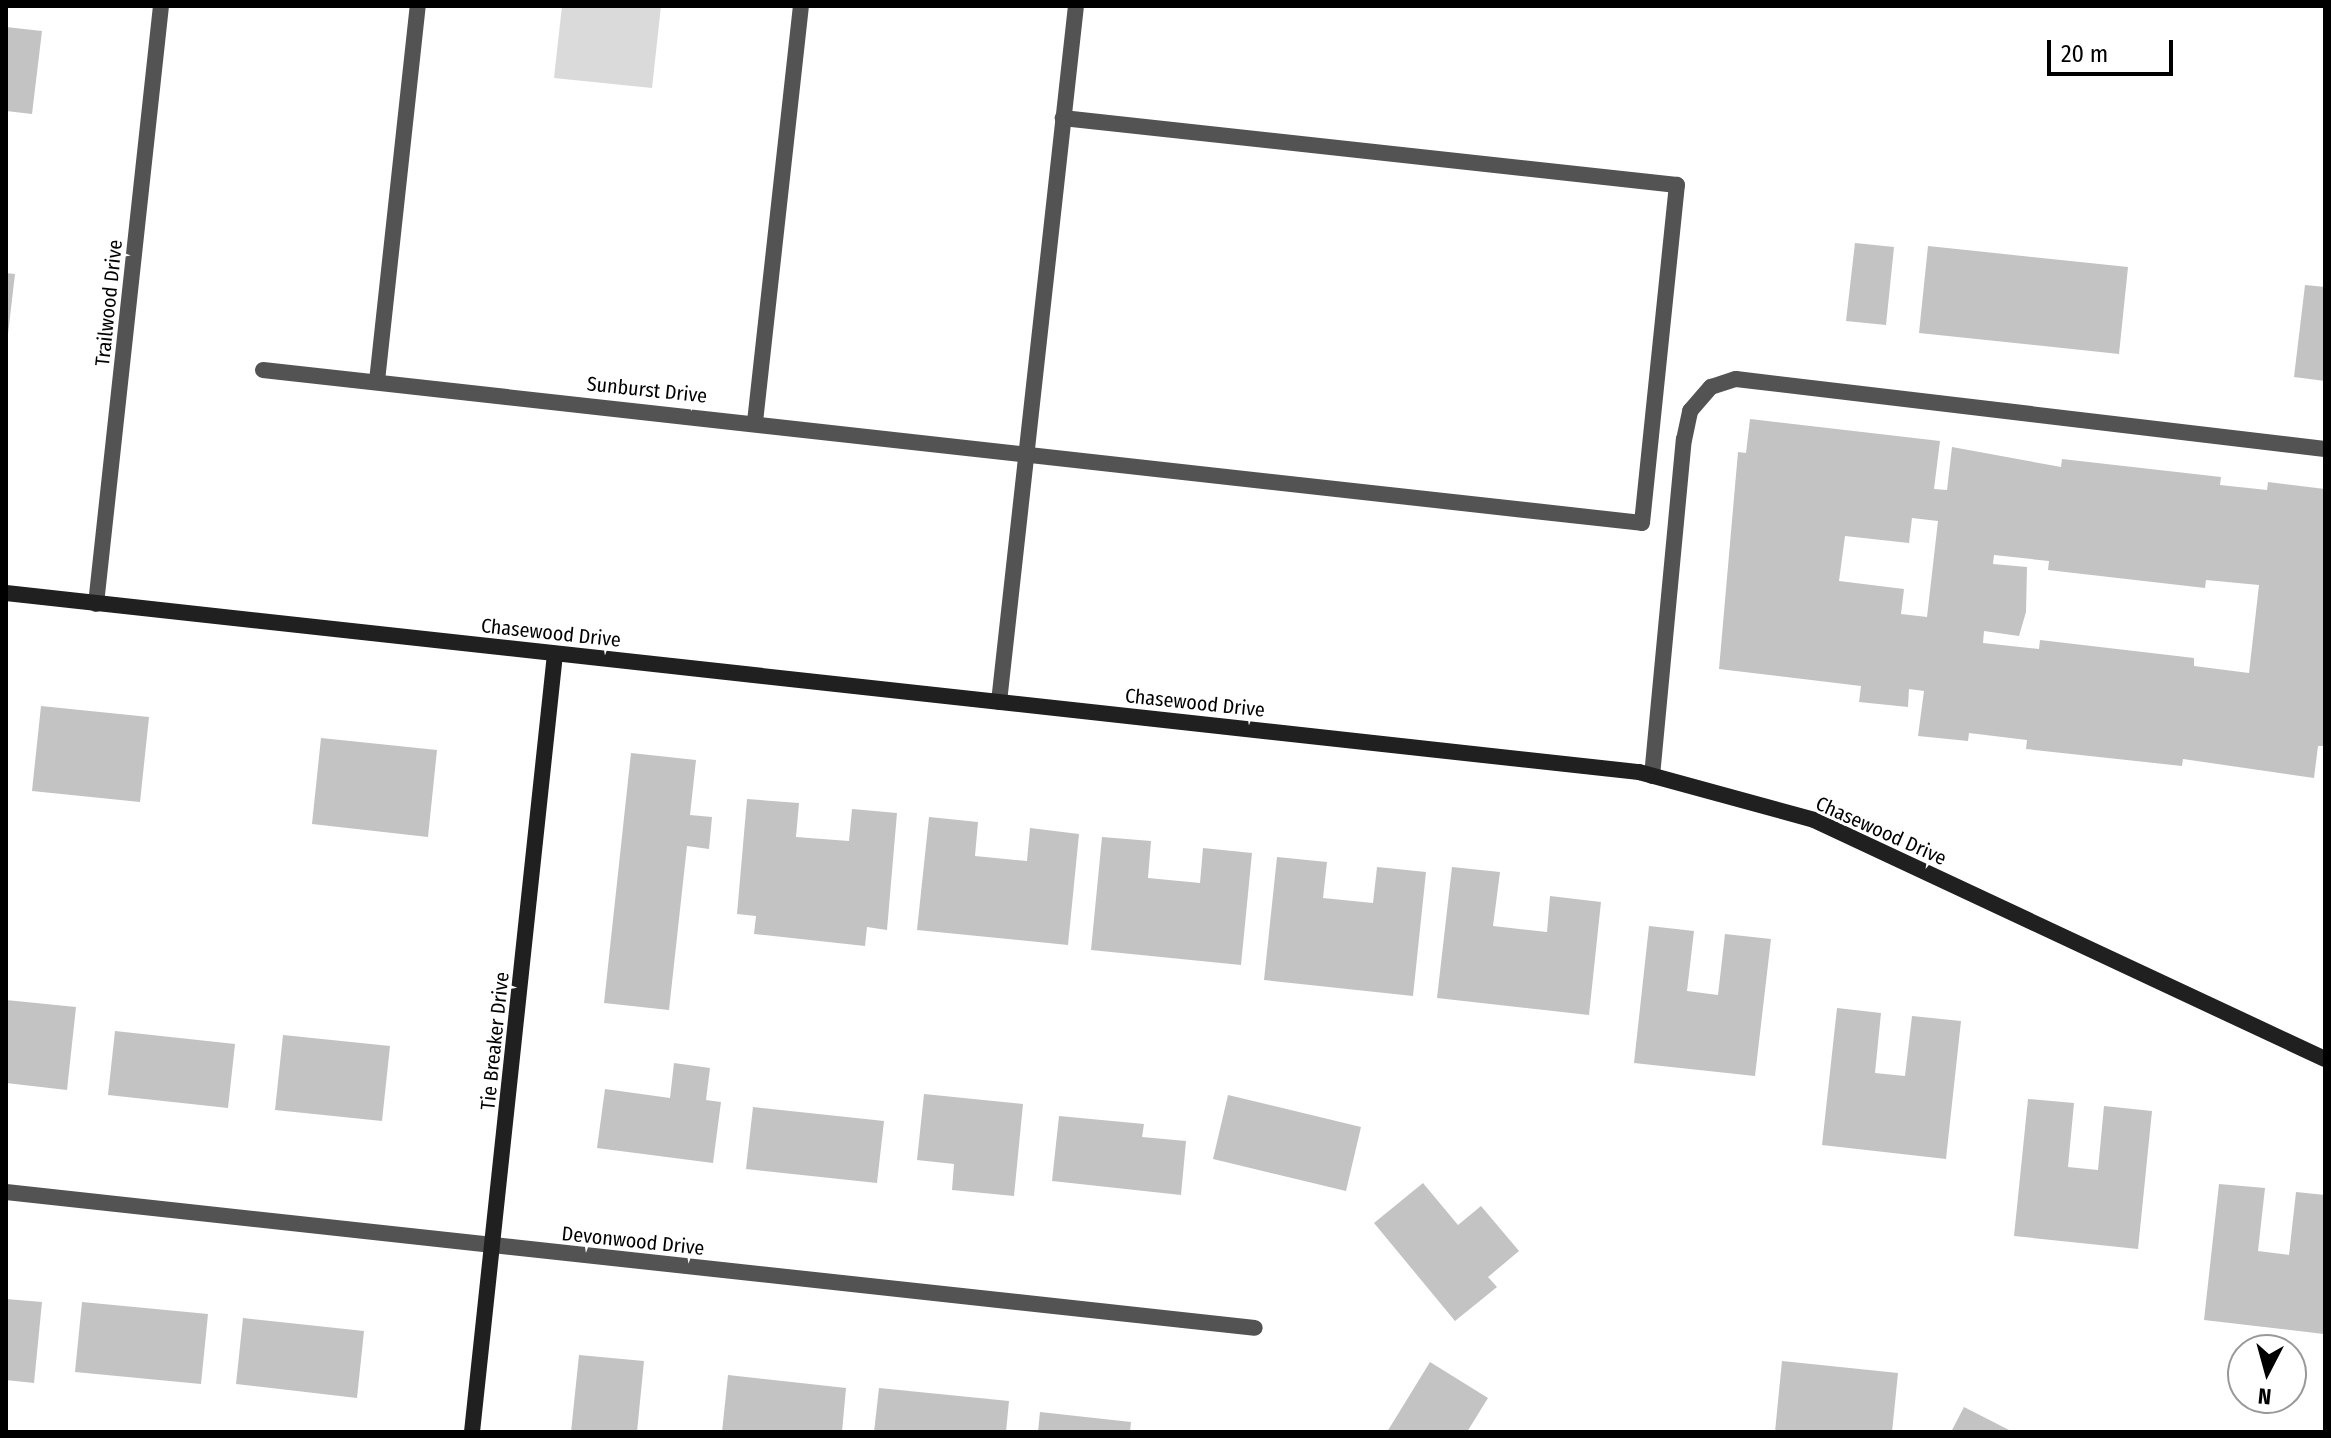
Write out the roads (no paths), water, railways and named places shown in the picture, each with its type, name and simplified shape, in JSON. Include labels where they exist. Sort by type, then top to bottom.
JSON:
[{"type":"street","name":"Trailwood Drive","points":[[96,604],[161,6]]},
{"type":"street","points":[[377,381],[418,6]]},
{"type":"street","points":[[755,422],[801,6]]},
{"type":"street","points":[[999,702],[1076,6]]},
{"type":"street","name":"Sunburst Drive","points":[[263,370],[1026,451],[1642,523],[1677,185],[1063,118]]},
{"type":"street","points":[[1652,776],[1684,440],[1690,411],[1711,387],[1736,379],[2325,449]]},
{"type":"street","name":"Chasewood Drive","points":[[6,593],[1652,776],[1814,820],[2325,1059]]},
{"type":"street","name":"Tie Breaker Drive","points":[[472,1432],[555,654]]},
{"type":"street","name":"Devonwood Drive","points":[[6,1192],[1255,1328]]}]
